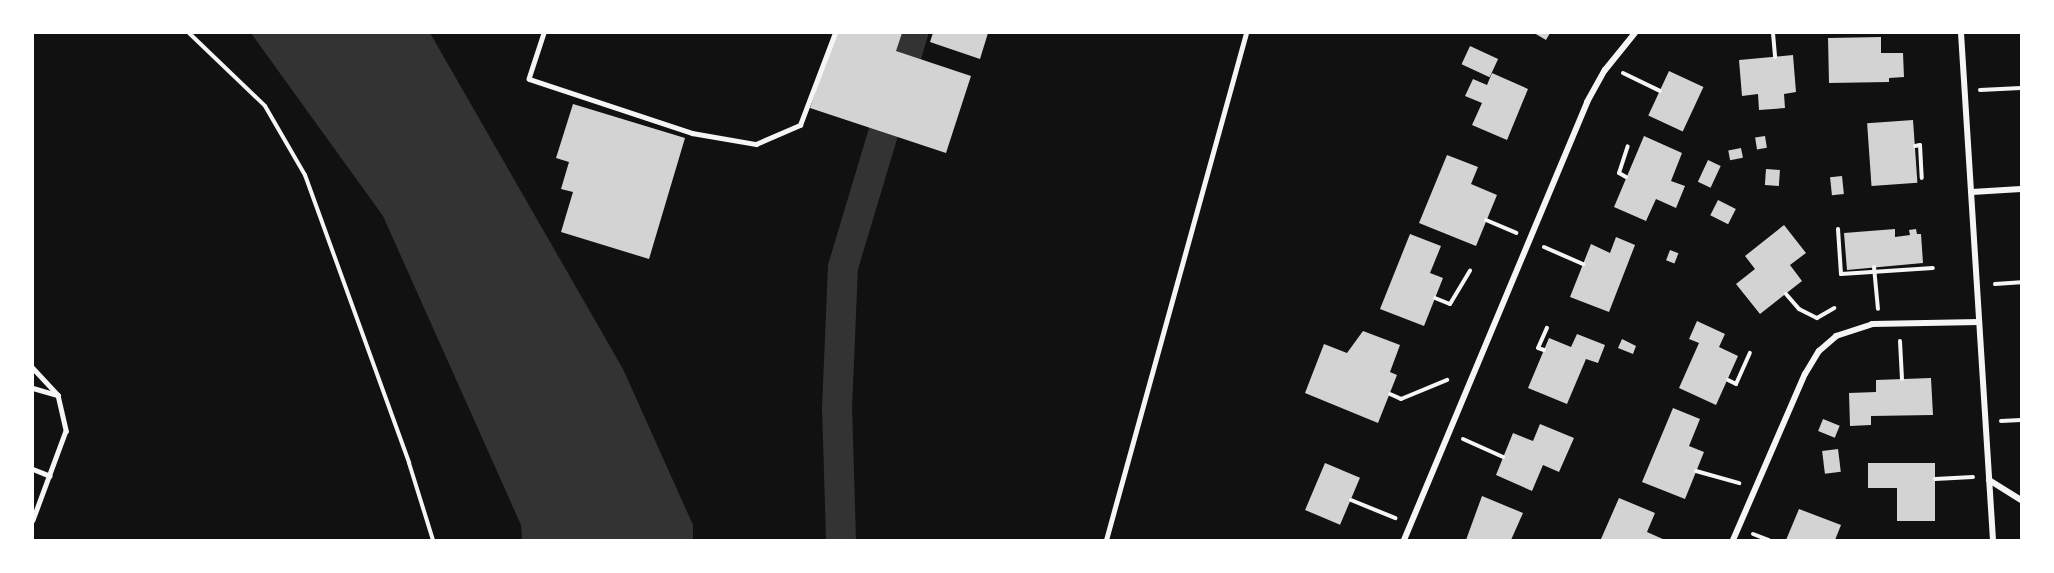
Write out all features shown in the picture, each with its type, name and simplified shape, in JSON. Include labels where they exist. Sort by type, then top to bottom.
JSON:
[{"type":"street","points":[[1404,540],[1587,102],[1608,65],[1635,33]]},
{"type":"street","points":[[1960,33],[1993,540]]},
{"type":"street","points":[[1972,192],[2021,189]]},
{"type":"street","points":[[1733,540],[1805,374],[1820,351],[1850,329],[1879,324],[1979,322]]},
{"type":"street","points":[[1989,478],[2021,500]]},
{"type":"lane","points":[[544,33],[529,79],[692,133],[756,144],[800,125],[836,33]]},
{"type":"lane","points":[[1106,540],[1246,33]]},
{"type":"lane","points":[[33,368],[58,395],[66,431],[33,520]]},
{"type":"lane","points":[[33,388],[58,395]]},
{"type":"lane","points":[[33,469],[50,476]]},
{"type":"path","points":[[189,33],[265,106],[305,175],[409,463],[433,540]]},
{"type":"path","points":[[1773,33],[1775,57]]},
{"type":"path","points":[[1608,65],[1660,91]]},
{"type":"path","points":[[1965,91],[2021,88]]},
{"type":"path","points":[[1915,146],[1920,145],[1922,178]]},
{"type":"path","points":[[1626,177],[1619,173],[1628,146]]},
{"type":"path","points":[[1486,220],[1583,264]]},
{"type":"path","points":[[1838,229],[1841,274],[1874,269],[1933,268]]},
{"type":"path","points":[[1874,269],[1879,324]]},
{"type":"path","points":[[1435,298],[1450,304],[1470,271]]},
{"type":"path","points":[[1977,285],[2021,282]]},
{"type":"path","points":[[1786,294],[1799,309],[1817,318],[1834,308]]},
{"type":"path","points":[[1899,324],[1902,379]]},
{"type":"path","points":[[1544,350],[1538,348],[1547,328]]},
{"type":"path","points":[[1728,380],[1736,384],[1750,353]]},
{"type":"path","points":[[1390,394],[1401,399],[1447,380]]},
{"type":"path","points":[[1449,433],[1503,457]]},
{"type":"path","points":[[1696,471],[1756,487]]},
{"type":"path","points":[[1935,480],[1989,478]]},
{"type":"path","points":[[1351,500],[1410,524]]},
{"type":"shaded area","points":[[251,33],[430,33],[623,369],[693,525],[693,540],[522,540],[521,525],[383,216]]},
{"type":"building","points":[[835,33],[902,33],[896,51],[971,76],[946,153],[810,108]]},
{"type":"building","points":[[933,33],[988,33],[980,59],[930,42]]},
{"type":"building","points":[[1534,33],[1550,33],[1546,40]]},
{"type":"building","points":[[1881,37],[1881,53],[1903,53],[1904,77],[1889,78],[1889,82],[1829,83],[1828,38]]},
{"type":"building","points":[[1470,46],[1498,59],[1490,77],[1462,64]]},
{"type":"building","points":[[1793,55],[1796,92],[1784,94],[1785,108],[1759,110],[1758,94],[1742,96],[1739,60]]},
{"type":"building","points":[[1669,71],[1703,87],[1683,131],[1648,115]]},
{"type":"building","points":[[1492,73],[1528,89],[1507,140],[1472,125],[1482,103],[1465,96],[1473,79],[1487,85]]},
{"type":"building","points":[[573,104],[685,138],[649,259],[561,232],[573,192],[561,189],[569,162],[556,158]]},
{"type":"building","points":[[1913,120],[1917,183],[1872,186],[1867,123]]},
{"type":"building","points":[[1644,136],[1682,153],[1671,181],[1685,186],[1676,208],[1656,199],[1646,221],[1614,207]]},
{"type":"building","points":[[1765,136],[1767,148],[1757,149],[1755,138]]},
{"type":"building","points":[[1741,148],[1743,158],[1730,160],[1728,150]]},
{"type":"building","points":[[1447,155],[1478,167],[1471,184],[1497,195],[1476,246],[1419,223]]},
{"type":"building","points":[[1708,160],[1721,166],[1711,188],[1698,182]]},
{"type":"building","points":[[1766,169],[1780,170],[1779,186],[1765,185]]},
{"type":"building","points":[[1842,176],[1844,194],[1832,195],[1830,177]]},
{"type":"building","points":[[1718,200],[1736,209],[1728,224],[1710,215]]},
{"type":"building","points":[[1784,225],[1806,253],[1790,265],[1802,281],[1760,314],[1736,284],[1755,269],[1745,256]]},
{"type":"building","points":[[1895,229],[1895,237],[1910,235],[1909,230],[1916,229],[1917,234],[1921,234],[1923,263],[1847,270],[1844,233]]},
{"type":"building","points":[[1410,234],[1441,246],[1430,273],[1443,278],[1424,326],[1380,309]]},
{"type":"building","points":[[1616,237],[1635,245],[1609,312],[1570,297],[1591,244],[1610,253]]},
{"type":"building","points":[[1670,250],[1678,253],[1674,263],[1666,260]]},
{"type":"building","points":[[1697,321],[1725,334],[1719,347],[1738,356],[1716,405],[1679,388],[1699,343],[1689,339]]},
{"type":"building","points":[[1363,331],[1400,345],[1390,372],[1397,375],[1378,423],[1305,393],[1324,344],[1347,353]]},
{"type":"building","points":[[1577,334],[1605,345],[1598,363],[1586,359],[1567,404],[1528,388],[1549,338],[1571,347]]},
{"type":"building","points":[[1622,339],[1636,346],[1633,354],[1618,348]]},
{"type":"building","points":[[1931,378],[1933,415],[1871,416],[1871,425],[1850,426],[1849,393],[1876,392],[1876,380]]},
{"type":"building","points":[[1673,408],[1700,419],[1689,446],[1704,452],[1685,499],[1642,482]]},
{"type":"building","points":[[1823,419],[1840,426],[1835,438],[1818,431]]},
{"type":"building","points":[[1540,424],[1574,438],[1559,472],[1543,465],[1532,491],[1496,475],[1513,433],[1533,441]]},
{"type":"building","points":[[1838,449],[1841,472],[1825,474],[1822,451]]},
{"type":"building","points":[[1325,463],[1360,478],[1340,525],[1305,510]]},
{"type":"building","points":[[1868,463],[1935,463],[1935,521],[1897,521],[1897,488],[1868,488]]},
{"type":"building","points":[[1482,496],[1523,513],[1511,540],[1466,540]]},
{"type":"building","points":[[1619,498],[1655,513],[1647,532],[1665,540],[1601,539]]},
{"type":"building","points":[[1799,509],[1841,525],[1835,540],[1786,540]]},
{"type":"waterway","points":[[841,540],[837,409],[843,267],[913,33]]}]
